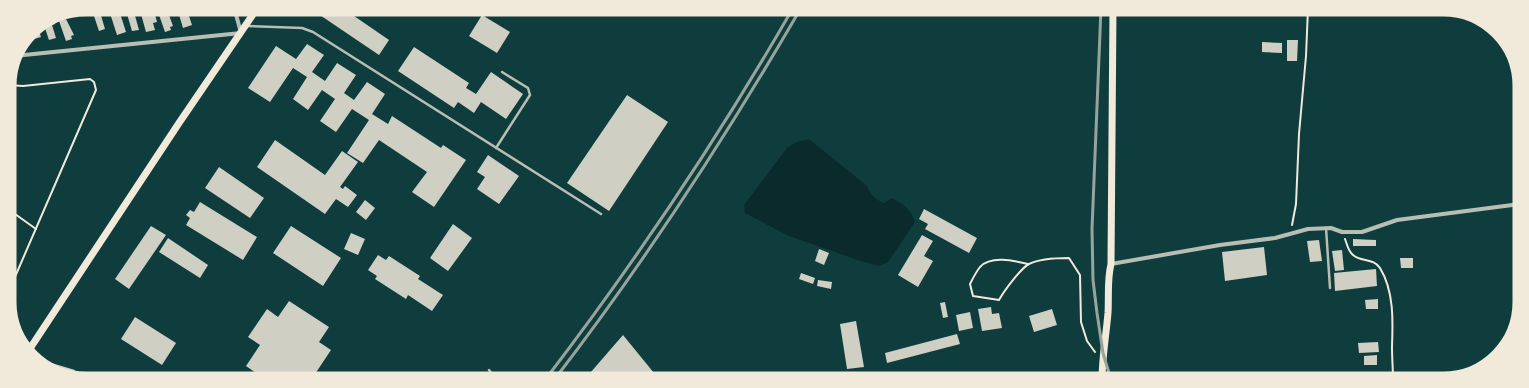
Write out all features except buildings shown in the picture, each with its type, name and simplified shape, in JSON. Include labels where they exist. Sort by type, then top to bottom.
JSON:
[{"type":"main road","points":[[31,347],[179,123],[254,14]]},
{"type":"main road","points":[[1102,374],[1108,307],[1108,277],[1111,264],[1113,14]]},
{"type":"street","points":[[20,56],[240,33],[236,14]]},
{"type":"street","points":[[1111,264],[1220,245],[1275,238],[1308,229],[1331,228],[1342,232],[1362,232],[1397,220],[1515,205]]},
{"type":"lane","points":[[246,26],[302,28],[313,32],[601,214]]},
{"type":"lane","points":[[496,148],[530,96],[528,88],[502,72]]},
{"type":"lane","points":[[1326,228],[1330,288]]},
{"type":"lane","points":[[489,370],[492,374]]},
{"type":"path","points":[[1287,235],[1293,224],[1296,204],[1299,134],[1306,56],[1308,14]]},
{"type":"path","points":[[14,85],[23,86],[90,79],[94,82],[96,90],[14,279]]},
{"type":"path","points":[[14,213],[36,229]]},
{"type":"path","points":[[1342,232],[1352,255],[1377,264],[1388,283],[1391,298],[1393,374]]},
{"type":"path","points":[[1028,264],[1006,289],[999,300],[974,296],[970,284],[981,266],[990,262],[1008,259],[1028,264],[1054,258],[1069,258],[1080,275],[1081,322],[1087,341],[1102,362]]},
{"type":"water","points":[[809,139],[867,186],[876,198],[884,203],[892,198],[909,210],[915,222],[888,262],[880,266],[864,262],[789,236],[745,213],[744,205],[787,148],[797,142]]},
{"type":"railway","points":[[550,374],[612,290],[675,198],[736,104],[790,14]]},
{"type":"railway","points":[[559,374],[588,335],[684,198],[744,104],[798,14]]},
{"type":"railway","points":[[1101,14],[1092,229],[1093,280],[1103,353],[1109,374]]}]
